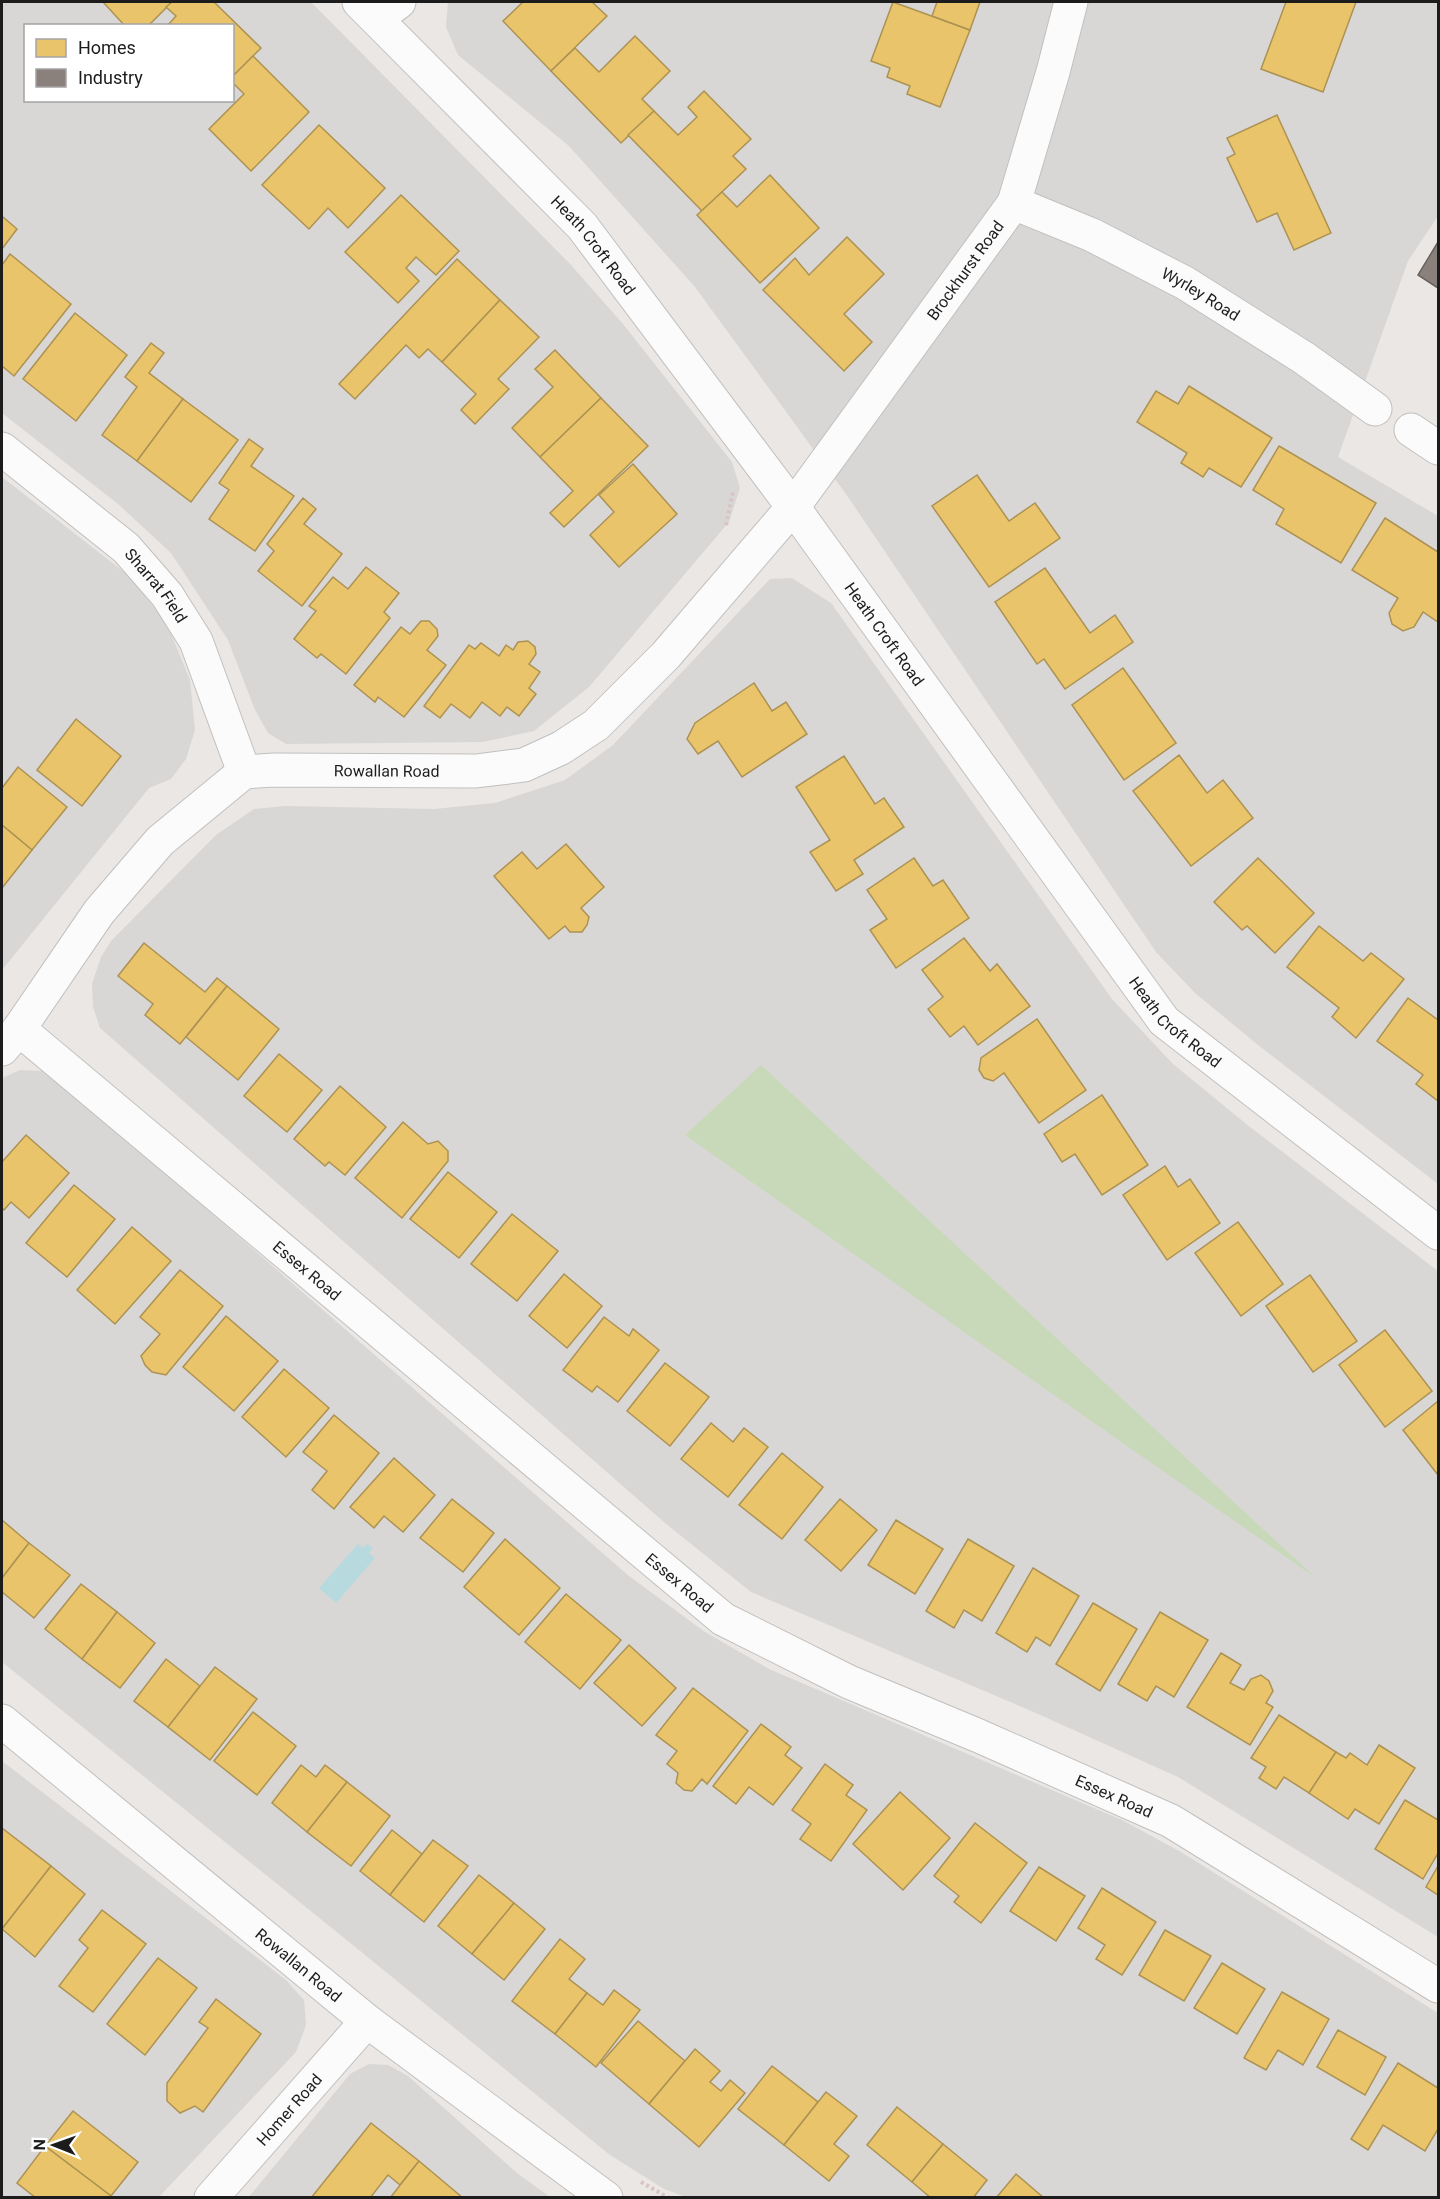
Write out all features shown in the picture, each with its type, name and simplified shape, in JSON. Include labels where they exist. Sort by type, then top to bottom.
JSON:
[{"type":"street","name":"Brockhurst Road","points":[[793,507],[1014,203],[1071,2]]},
{"type":"street","name":"Heath Croft Road","points":[[378,7],[582,226],[793,507],[1164,1021],[1438,1233]]},
{"type":"street","name":"Wyrley Road","points":[[1014,203],[1092,235],[1185,283],[1304,358],[1375,409]]},
{"type":"street","points":[[1411,430],[1438,448]]},
{"type":"street","name":"Sharrat Field","points":[[2,449],[126,548],[167,595],[196,641],[244,772]]},
{"type":"street","name":"Rowallan Road","points":[[244,772],[274,770],[476,771],[524,765],[561,748],[596,725],[666,655],[793,507]]},
{"type":"street","points":[[10,1039],[99,912],[160,841],[244,772]]},
{"type":"street","name":"Essex Road","points":[[10,1039],[723,1619],[849,1682],[1172,1821],[1438,1986]]},
{"type":"street","name":"Rowallan Road","points":[[2,1721],[367,2021],[606,2198]]},
{"type":"street","name":"Homer Road","points":[[211,2198],[367,2021]]},
{"type":"path","points":[[726,526],[734,486]]},
{"type":"shaded area","points":[[2,2],[311,2],[571,265],[623,324],[732,462],[740,488],[729,522],[589,687],[534,731],[483,742],[286,744],[268,733],[255,710],[228,640],[171,553],[118,504],[2,413]]},
{"type":"shaded area","points":[[448,2],[1438,2],[1438,216],[1408,261],[1338,457],[1438,516],[1438,1184],[1258,1045],[1195,993],[1156,952],[846,494],[695,287],[569,146],[458,55],[446,27]]},
{"type":"shaded area","points":[[2,477],[128,575],[167,624],[190,680],[195,730],[186,759],[171,779],[149,788],[2,970]]},
{"type":"shaded area","points":[[792,578],[831,603],[1112,999],[1173,1064],[1250,1127],[1438,1271],[1438,1937],[1178,1777],[1036,1713],[751,1592],[665,1523],[100,1028],[93,1007],[92,984],[101,957],[111,941],[216,835],[254,809],[285,806],[434,809],[495,803],[565,780],[613,745],[770,579]]},
{"type":"shaded area","points":[[20,1070],[43,1071],[63,1084],[629,1576],[705,1632],[769,1669],[1122,1820],[1181,1852],[1438,2013],[1438,2197],[686,2197],[664,2189],[610,2155],[2,1662],[2,1078]]},
{"type":"shaded area","points":[[2,1761],[286,1980],[304,2000],[306,2025],[296,2052],[159,2197],[2,2197]]},
{"type":"shaded area","points":[[369,2064],[388,2065],[408,2076],[517,2173],[550,2197],[248,2198],[350,2074]]},
{"type":"green space","points":[[761,1065],[1316,1578],[685,1135]]},
{"type":"water","points":[[358,1544],[363,1548],[367,1544],[373,1548],[369,1553],[375,1558],[336,1603],[319,1588]]},
{"type":"building: Homes","points":[[103,2],[172,2],[150,24],[123,24]]},
{"type":"building: Homes","points":[[172,2],[214,2],[261,48],[234,75],[234,24],[169,24],[176,16],[166,7]]},
{"type":"building: Homes","points":[[523,2],[592,2],[607,16],[551,71],[503,21]]},
{"type":"building: Homes","points":[[893,2],[970,30],[940,107],[907,94],[910,86],[887,77],[890,68],[871,61]]},
{"type":"building: Homes","points":[[937,2],[980,2],[970,30],[932,16]]},
{"type":"building: Homes","points":[[1286,2],[1356,2],[1323,92],[1261,69]]},
{"type":"building: Homes","points":[[635,36],[670,71],[642,99],[654,111],[621,143],[551,71],[575,48],[599,72]]},
{"type":"building: Homes","points":[[253,56],[309,112],[251,171],[209,129],[244,94],[234,84],[234,75]]},
{"type":"building: Homes","points":[[704,91],[751,139],[733,156],[746,169],[702,211],[628,135],[654,111],[678,135],[697,117],[688,107]]},
{"type":"building: Homes","points":[[1277,115],[1331,233],[1294,250],[1277,213],[1257,222],[1227,158],[1235,154],[1227,138]]},
{"type":"building: Homes","points":[[319,125],[385,188],[348,228],[328,208],[309,229],[262,185]]},
{"type":"building: Homes","points":[[770,175],[819,228],[760,283],[697,215],[722,192],[737,207]]},
{"type":"building: Homes","points":[[401,195],[459,251],[436,275],[416,257],[406,268],[419,281],[398,303],[345,252]]},
{"type":"building: Homes","points":[[3,217],[17,229],[2,249],[2,219]]},
{"type":"building: Homes","points":[[847,237],[884,274],[844,314],[872,342],[844,371],[763,290],[795,258],[809,275]]},
{"type":"building: Homes","points":[[10,254],[71,304],[14,376],[2,366],[2,265]]},
{"type":"building: Homes","points":[[457,259],[500,300],[442,362],[428,349],[419,358],[406,345],[355,399],[339,384]]},
{"type":"building: Homes","points":[[500,300],[539,337],[498,379],[509,389],[475,424],[461,410],[476,394],[442,362]]},
{"type":"building: Homes","points":[[75,313],[127,355],[76,421],[23,379]]},
{"type":"building: Homes","points":[[151,343],[164,353],[149,373],[183,399],[137,461],[102,435],[137,387],[125,377]]},
{"type":"building: Homes","points":[[555,350],[601,398],[540,457],[512,428],[553,387],[535,369]]},
{"type":"building: Homes","points":[[1189,386],[1272,438],[1241,487],[1209,468],[1203,477],[1181,463],[1187,453],[1137,422],[1156,391],[1178,404]]},
{"type":"building: Homes","points":[[601,398],[648,446],[564,527],[550,513],[573,491],[540,457]]},
{"type":"building: Homes","points":[[183,399],[238,440],[191,502],[137,461]]},
{"type":"building: Homes","points":[[249,439],[263,449],[251,466],[294,496],[255,551],[209,519],[229,490],[219,483]]},
{"type":"building: Homes","points":[[1279,446],[1376,503],[1341,563],[1276,524],[1284,509],[1253,490]]},
{"type":"building: Homes","points":[[633,464],[677,514],[619,567],[590,535],[614,512],[599,495]]},
{"type":"building: Homes","points":[[977,475],[1009,521],[1035,503],[1060,538],[989,587],[932,506]]},
{"type":"building: Homes","points":[[303,498],[316,509],[304,524],[342,554],[302,606],[258,571],[274,551],[267,544]]},
{"type":"building: Homes","points":[[1385,518],[1438,552],[1438,622],[1423,612],[1414,627],[1403,631],[1392,624],[1389,613],[1398,598],[1352,570]]},
{"type":"building: Homes","points":[[366,567],[399,593],[384,612],[390,618],[346,674],[321,654],[317,658],[294,639],[316,611],[309,606],[333,577],[348,589]]},
{"type":"building: Homes","points":[[1045,568],[1090,633],[1115,615],[1133,642],[1065,689],[1044,659],[1037,664],[995,602]]},
{"type":"building: Homes","points":[[421,621],[429,621],[437,629],[438,636],[427,650],[446,665],[404,717],[378,697],[375,702],[354,685],[401,627],[410,634]]},
{"type":"building: Homes","points":[[528,641],[535,647],[536,654],[529,664],[540,672],[529,688],[536,694],[519,716],[507,707],[500,716],[482,702],[470,718],[451,704],[440,718],[424,706],[469,645],[475,649],[481,643],[499,656],[506,645],[513,650],[518,642]]},
{"type":"building: Homes","points":[[1123,668],[1176,743],[1124,780],[1072,705]]},
{"type":"building: Homes","points":[[754,683],[772,711],[786,702],[807,734],[742,777],[718,741],[698,754],[687,739],[695,723]]},
{"type":"building: Homes","points":[[76,719],[121,756],[82,806],[37,770]]},
{"type":"building: Homes","points":[[1179,755],[1207,793],[1223,780],[1253,818],[1191,866],[1133,791]]},
{"type":"building: Homes","points":[[844,756],[875,804],[884,798],[904,827],[854,860],[863,874],[836,891],[810,852],[830,840],[796,787]]},
{"type":"building: Homes","points":[[18,767],[67,807],[32,850],[2,825],[2,788]]},
{"type":"building: Homes","points":[[2,825],[32,850],[2,888]]},
{"type":"building: Homes","points":[[566,844],[604,887],[581,908],[589,917],[582,932],[570,932],[565,926],[549,939],[494,876],[522,852],[537,869]]},
{"type":"building: Homes","points":[[914,858],[933,886],[943,880],[969,918],[896,968],[870,930],[887,919],[867,890]]},
{"type":"building: Homes","points":[[1258,858],[1314,913],[1275,953],[1247,926],[1242,930],[1214,902]]},
{"type":"building: Homes","points":[[1319,926],[1363,961],[1371,953],[1404,979],[1356,1038],[1332,1017],[1339,1008],[1287,967]]},
{"type":"building: Homes","points":[[964,938],[990,971],[997,964],[1030,1006],[978,1045],[964,1026],[950,1037],[928,1009],[943,997],[922,970]]},
{"type":"building: Homes","points":[[144,943],[205,992],[217,978],[227,986],[180,1044],[145,1015],[153,1004],[118,976]]},
{"type":"building: Homes","points":[[227,986],[279,1029],[238,1080],[186,1037]]},
{"type":"building: Homes","points":[[1408,998],[1438,1020],[1438,1101],[1416,1084],[1423,1075],[1377,1041]]},
{"type":"building: Homes","points":[[1037,1019],[1086,1090],[1039,1123],[1004,1073],[993,1081],[984,1078],[979,1070],[981,1058]]},
{"type":"building: Homes","points":[[279,1054],[322,1090],[287,1132],[244,1096]]},
{"type":"building: Homes","points":[[340,1086],[386,1127],[345,1175],[329,1162],[325,1166],[294,1139]]},
{"type":"building: Homes","points":[[1102,1095],[1148,1165],[1102,1195],[1075,1154],[1062,1162],[1044,1134]]},
{"type":"building: Homes","points":[[403,1122],[428,1144],[438,1141],[448,1151],[448,1161],[402,1218],[355,1178]]},
{"type":"building: Homes","points":[[26,1135],[69,1173],[29,1218],[11,1202],[4,1210],[2,1208],[2,1162]]},
{"type":"building: Homes","points":[[1165,1166],[1178,1187],[1190,1179],[1220,1223],[1167,1260],[1123,1195]]},
{"type":"building: Homes","points":[[448,1172],[497,1212],[459,1258],[410,1219]]},
{"type":"building: Homes","points":[[74,1185],[115,1219],[67,1277],[26,1243]]},
{"type":"building: Homes","points":[[512,1214],[558,1251],[517,1301],[471,1264]]},
{"type":"building: Homes","points":[[1238,1222],[1283,1284],[1241,1316],[1195,1253]]},
{"type":"building: Homes","points":[[132,1227],[171,1261],[115,1324],[77,1290]]},
{"type":"building: Homes","points":[[180,1270],[223,1306],[166,1375],[152,1372],[145,1365],[141,1356],[160,1334],[140,1317]]},
{"type":"building: Homes","points":[[564,1274],[602,1306],[567,1348],[529,1316]]},
{"type":"building: Homes","points":[[1310,1275],[1357,1341],[1313,1372],[1266,1306]]},
{"type":"building: Homes","points":[[226,1316],[278,1361],[234,1411],[183,1367]]},
{"type":"building: Homes","points":[[604,1317],[629,1336],[633,1329],[659,1350],[618,1402],[597,1386],[592,1392],[563,1370]]},
{"type":"building: Homes","points":[[1385,1330],[1432,1391],[1385,1427],[1339,1365]]},
{"type":"building: Homes","points":[[665,1363],[709,1397],[670,1446],[627,1411]]},
{"type":"building: Homes","points":[[284,1369],[329,1408],[286,1457],[242,1417]]},
{"type":"building: Homes","points":[[1438,1401],[1438,1475],[1403,1430]]},
{"type":"building: Homes","points":[[334,1415],[379,1453],[334,1509],[312,1490],[327,1471],[303,1452]]},
{"type":"building: Homes","points":[[711,1423],[733,1442],[744,1428],[768,1447],[728,1497],[681,1459]]},
{"type":"building: Homes","points":[[782,1453],[823,1487],[782,1539],[739,1505]]},
{"type":"building: Homes","points":[[394,1458],[435,1495],[403,1532],[384,1516],[374,1528],[350,1507]]},
{"type":"building: Homes","points":[[452,1499],[494,1533],[463,1572],[420,1538]]},
{"type":"building: Homes","points":[[840,1499],[877,1530],[841,1571],[805,1540]]},
{"type":"building: Homes","points":[[2,1520],[29,1543],[2,1578]]},
{"type":"building: Homes","points":[[896,1520],[943,1549],[915,1594],[868,1565]]},
{"type":"building: Homes","points":[[505,1539],[560,1588],[519,1635],[464,1587]]},
{"type":"building: Homes","points":[[968,1539],[1014,1566],[982,1621],[964,1610],[954,1628],[926,1611]]},
{"type":"building: Homes","points":[[29,1543],[70,1575],[34,1618],[2,1592],[2,1578]]},
{"type":"building: Homes","points":[[1033,1568],[1079,1596],[1050,1646],[1036,1637],[1027,1652],[996,1633]]},
{"type":"building: Homes","points":[[81,1584],[117,1612],[82,1659],[45,1629]]},
{"type":"building: Homes","points":[[566,1594],[621,1640],[580,1689],[525,1642]]},
{"type":"building: Homes","points":[[1093,1603],[1137,1629],[1100,1691],[1056,1664]]},
{"type":"building: Homes","points":[[117,1612],[155,1643],[120,1688],[82,1659]]},
{"type":"building: Homes","points":[[1160,1612],[1208,1640],[1174,1697],[1156,1686],[1147,1701],[1118,1684]]},
{"type":"building: Homes","points":[[629,1645],[676,1688],[642,1726],[594,1683]]},
{"type":"building: Homes","points":[[1221,1653],[1241,1665],[1230,1683],[1244,1690],[1251,1679],[1261,1675],[1269,1681],[1273,1691],[1266,1703],[1273,1707],[1250,1745],[1187,1707]]},
{"type":"building: Homes","points":[[166,1659],[200,1686],[168,1727],[134,1701]]},
{"type":"building: Homes","points":[[215,1667],[257,1699],[210,1760],[168,1727]]},
{"type":"building: Homes","points":[[693,1688],[748,1731],[707,1784],[702,1779],[692,1791],[684,1790],[676,1783],[678,1773],[667,1764],[677,1751],[656,1735]]},
{"type":"building: Homes","points":[[253,1712],[296,1746],[257,1795],[214,1761]]},
{"type":"building: Homes","points":[[1279,1715],[1336,1752],[1309,1793],[1284,1777],[1276,1789],[1259,1778],[1266,1767],[1251,1758]]},
{"type":"building: Homes","points":[[761,1724],[791,1747],[785,1755],[802,1768],[773,1805],[749,1787],[736,1804],[713,1786]]},
{"type":"building: Homes","points":[[1379,1745],[1415,1768],[1379,1824],[1355,1809],[1348,1819],[1309,1793],[1336,1752],[1346,1758],[1350,1753],[1367,1765]]},
{"type":"building: Homes","points":[[825,1764],[853,1785],[846,1795],[867,1810],[831,1861],[800,1839],[811,1824],[792,1810]]},
{"type":"building: Homes","points":[[301,1765],[316,1777],[325,1765],[347,1782],[307,1832],[272,1803]]},
{"type":"building: Homes","points":[[347,1782],[390,1816],[351,1866],[307,1832]]},
{"type":"building: Homes","points":[[900,1792],[950,1838],[903,1890],[853,1844]]},
{"type":"building: Homes","points":[[1405,1800],[1438,1820],[1438,1853],[1423,1879],[1375,1849]]},
{"type":"building: Homes","points":[[975,1823],[1027,1863],[981,1923],[954,1902],[959,1896],[934,1876]]},
{"type":"building: Homes","points":[[2,1828],[51,1866],[2,1929]]},
{"type":"building: Homes","points":[[392,1830],[422,1854],[390,1895],[360,1871]]},
{"type":"building: Homes","points":[[433,1840],[468,1866],[424,1922],[390,1895]]},
{"type":"building: Homes","points":[[51,1866],[85,1894],[35,1957],[2,1929]]},
{"type":"building: Homes","points":[[1438,1866],[1438,1895],[1426,1887]]},
{"type":"building: Homes","points":[[1039,1867],[1085,1896],[1056,1941],[1010,1911]]},
{"type":"building: Homes","points":[[479,1875],[514,1903],[472,1954],[438,1926]]},
{"type":"building: Homes","points":[[1102,1888],[1156,1922],[1122,1975],[1096,1959],[1105,1945],[1078,1928]]},
{"type":"building: Homes","points":[[514,1903],[545,1929],[504,1980],[472,1954]]},
{"type":"building: Homes","points":[[102,1910],[146,1944],[93,2012],[59,1986],[88,1948],[79,1940]]},
{"type":"building: Homes","points":[[1165,1930],[1211,1956],[1184,2001],[1139,1975]]},
{"type":"building: Homes","points":[[560,1939],[585,1959],[569,1979],[587,1993],[555,2034],[512,2001]]},
{"type":"building: Homes","points":[[158,1958],[197,1988],[145,2055],[107,2024]]},
{"type":"building: Homes","points":[[1222,1963],[1265,1989],[1237,2034],[1194,2008]]},
{"type":"building: Homes","points":[[614,1990],[640,2010],[596,2067],[555,2034],[587,1993],[603,2005]]},
{"type":"building: Homes","points":[[1282,1992],[1329,2019],[1303,2065],[1278,2050],[1266,2070],[1244,2058]]},
{"type":"building: Homes","points":[[216,1999],[261,2034],[203,2112],[195,2106],[180,2113],[167,2101],[167,2083],[208,2028],[199,2022]]},
{"type":"building: Homes","points":[[638,2021],[685,2061],[649,2104],[601,2063]]},
{"type":"building: Homes","points":[[1338,2030],[1386,2057],[1365,2095],[1317,2067]]},
{"type":"building: Homes","points":[[695,2049],[720,2071],[710,2082],[721,2091],[730,2080],[745,2093],[699,2147],[649,2104]]},
{"type":"building: Homes","points":[[1398,2063],[1438,2088],[1438,2129],[1425,2151],[1383,2125],[1368,2150],[1351,2139]]},
{"type":"building: Homes","points":[[772,2066],[818,2102],[784,2145],[738,2109]]},
{"type":"building: Homes","points":[[826,2092],[857,2116],[834,2144],[849,2156],[829,2181],[784,2145]]},
{"type":"building: Homes","points":[[897,2107],[943,2144],[912,2182],[867,2145]]},
{"type":"building: Homes","points":[[73,2111],[138,2162],[111,2196],[45,2146]]},
{"type":"building: Homes","points":[[371,2123],[419,2161],[400,2185],[388,2175],[370,2198],[311,2198]]},
{"type":"building: Homes","points":[[943,2144],[987,2180],[973,2198],[931,2198],[912,2182]]},
{"type":"building: Homes","points":[[45,2146],[111,2196],[110,2198],[36,2198],[17,2183]]},
{"type":"building: Homes","points":[[419,2161],[463,2198],[390,2198]]},
{"type":"building: Homes","points":[[1016,2174],[1044,2198],[996,2198]]},
{"type":"building: Industry","points":[[1438,242],[1438,288],[1418,275]]}]
